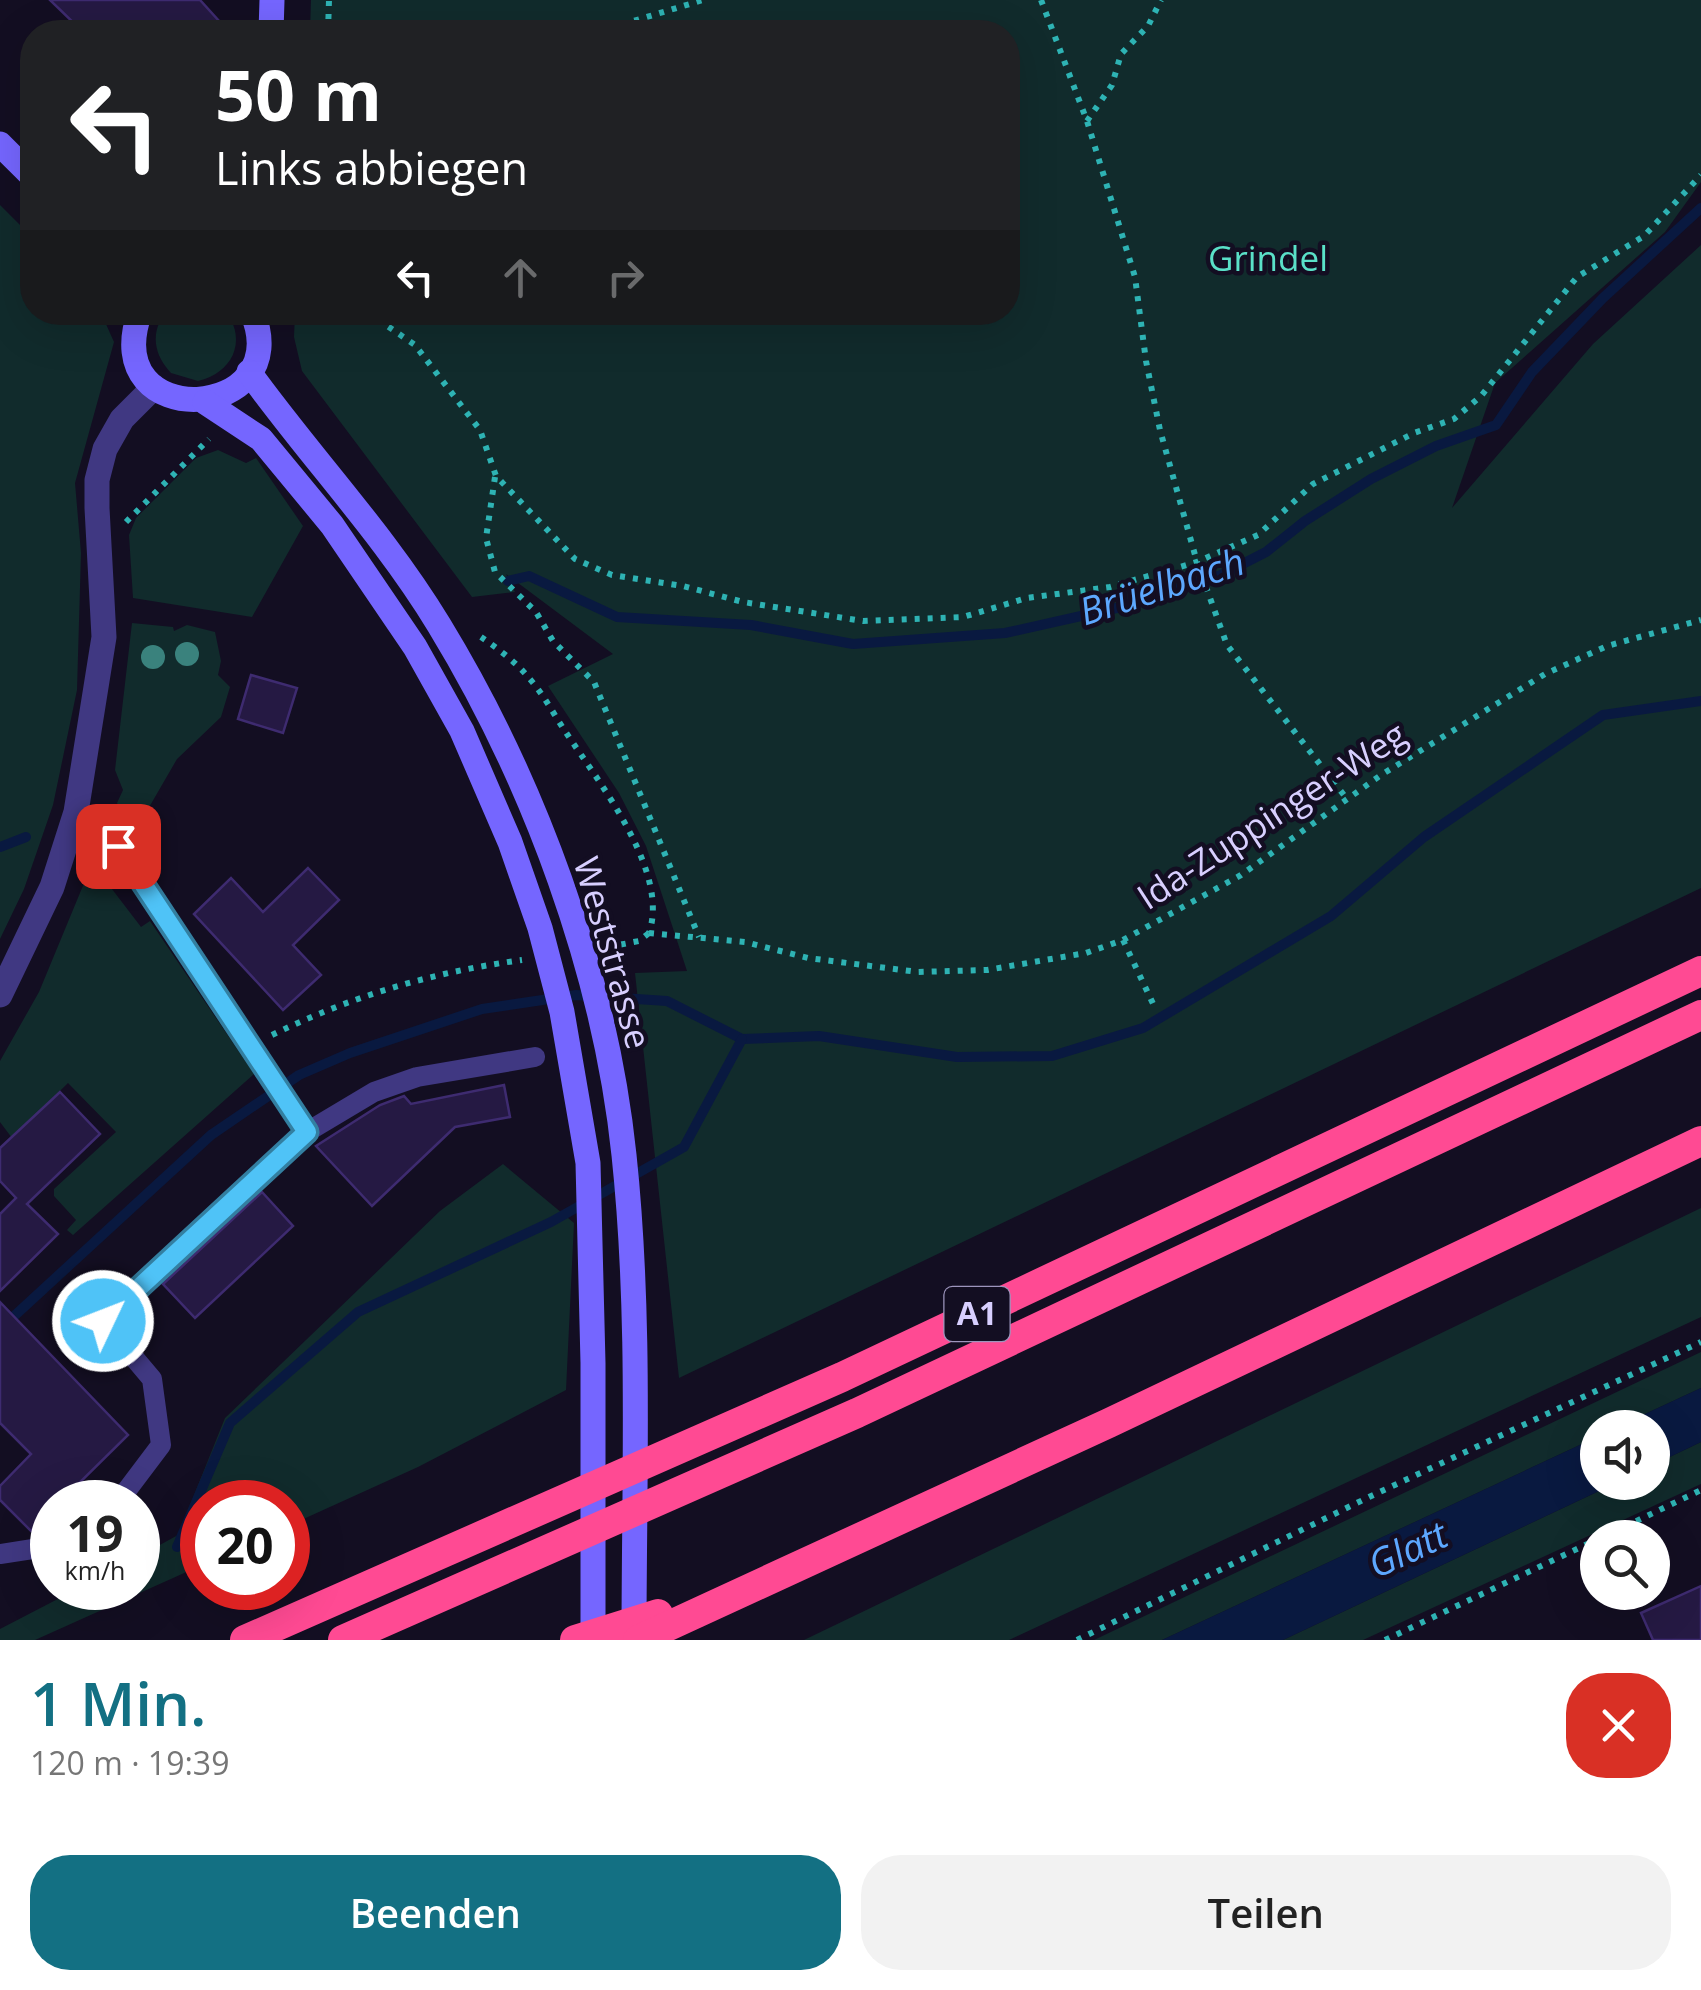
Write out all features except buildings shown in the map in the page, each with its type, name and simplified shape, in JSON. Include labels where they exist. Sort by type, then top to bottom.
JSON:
[{"type":"highway","name":"A1","points":[[245,1640],[842,1377],[1701,972]]},
{"type":"highway","points":[[344,1640],[891,1397],[1701,1015]]},
{"type":"highway","points":[[636,1640],[1127,1414],[1701,1141]]},
{"type":"highway","points":[[575,1640],[763,1582]]},
{"type":"main road","points":[[0,144],[20,164]]},
{"type":"main road","points":[[136,325],[134,351],[141,371],[154,387]]},
{"type":"main road","points":[[205,402],[237,386],[249,372],[256,355],[255,325]]},
{"type":"main road","name":"Weststrasse","points":[[249,372],[283,420],[352,501],[438,624],[488,715],[574,919],[598,1002],[624,1154],[634,1352],[636,1640]]},
{"type":"main road","name":"Weststrasse","points":[[154,387],[187,402],[205,402],[261,439],[332,525],[415,647],[469,747],[510,842],[540,928],[562,1012],[588,1163],[593,1363],[592,1640]]},
{"type":"street","points":[[0,995],[52,887],[76,812],[104,637],[97,480],[105,448],[122,419],[154,387]]},
{"type":"lane","points":[[76,812],[105,831],[118,846],[304,1128]]},
{"type":"lane","points":[[134,1480],[160,1445],[152,1380],[103,1321],[304,1128],[374,1092],[417,1077],[536,1056]]},
{"type":"lane","points":[[0,1554],[30,1549]]},
{"type":"path","points":[[636,20],[702,0]]},
{"type":"path","points":[[1041,0],[1088,121],[1135,276],[1160,430],[1198,565],[1227,646],[1348,799]]},
{"type":"path","points":[[1088,121],[1112,85],[1121,54],[1148,26],[1161,0]]},
{"type":"path","points":[[391,325],[415,345],[480,430],[496,476],[575,560],[612,575],[683,586],[742,602],[863,621],[963,617],[1027,598],[1110,586],[1198,565],[1258,535],[1314,484],[1414,433],[1454,418],[1481,396],[1577,276],[1644,236],[1701,175]]},
{"type":"path","points":[[125,523],[210,437]]},
{"type":"path","points":[[496,476],[486,538],[495,572],[536,612],[554,640],[594,682],[699,937]]},
{"type":"path","name":"Ida-Zuppinger-Weg","points":[[649,934],[745,942],[808,958],[918,972],[987,970],[1086,953],[1123,940],[1241,875],[1348,799],[1545,674],[1608,646],[1701,620]]},
{"type":"path","points":[[438,624],[483,638],[528,676],[607,794],[637,847],[655,915],[649,934],[627,945],[607,948]]},
{"type":"path","points":[[1123,940],[1156,1008]]},
{"type":"path","points":[[257,1052],[336,1004],[422,979],[530,958]]},
{"type":"path","points":[[1077,1640],[1369,1497],[1701,1342]]},
{"type":"path","points":[[1638,1520],[1701,1490]]},
{"type":"path","points":[[1384,1640],[1580,1547]]},
{"type":"green space","name":"Grindel","points":[[311,0],[1701,0],[1701,182],[1665,232],[1495,383],[1452,508],[1593,344],[1701,245],[1701,888],[679,1378],[635,973],[687,971],[646,846],[619,793],[548,686],[613,654],[506,574],[515,592],[472,597],[302,371],[294,325],[1020,325],[1020,20],[310,20]]},
{"type":"green space","points":[[0,205],[20,225],[20,325],[106,325],[114,342],[75,483],[81,553],[77,690],[53,805],[24,889],[0,939]]},
{"type":"green space","points":[[233,325],[236,345],[220,371],[198,381],[171,373],[156,344],[157,328]]},
{"type":"green space","points":[[218,450],[246,463],[256,458],[303,526],[252,617],[133,598],[129,535],[136,518],[196,458]]},
{"type":"green space","points":[[132,623],[173,627],[174,631],[187,625],[215,632],[221,661],[218,675],[230,687],[221,717],[177,759],[133,835],[117,803],[123,790],[115,770]]},
{"type":"green space","points":[[87,876],[102,876],[141,927],[150,921],[254,1074],[73,1235],[67,1230],[76,1220],[54,1196],[54,1189],[116,1132],[68,1083],[12,1138],[0,1122],[0,1061],[39,992]]},
{"type":"green space","points":[[503,1164],[574,1223],[566,1390],[418,1467],[310,1516],[310,1480],[200,1480],[225,1418],[440,1211]]},
{"type":"green space","points":[[1701,1208],[1701,1317],[1009,1640],[804,1640]]},
{"type":"green space","points":[[1701,1352],[1701,1388],[1654,1410],[1580,1410],[1580,1445],[1162,1640],[1094,1640]]},
{"type":"green space","points":[[1701,1442],[1701,1484],[1670,1498],[1670,1457]]},
{"type":"green space","points":[[1580,1500],[1666,1500],[1623,1520],[1580,1520],[1580,1540],[1363,1640],[1283,1640]]},
{"type":"green space","points":[[180,1530],[180,1575],[160,1584],[160,1545]]},
{"type":"green space","points":[[37,1610],[102,1610],[35,1640],[0,1640],[0,1629]]},
{"type":"water","points":[[1701,1388],[1701,1442],[1670,1457],[1670,1410],[1654,1410]]},
{"type":"water","name":"Glatt","points":[[1580,1445],[1580,1500],[1283,1640],[1162,1640]]},
{"type":"waterway","name":"Brüelbach","points":[[508,581],[529,576],[617,617],[751,625],[853,644],[1005,633],[1121,607],[1221,575],[1266,552],[1305,521],[1371,479],[1436,446],[1496,425],[1532,372],[1603,298],[1701,208]]},
{"type":"waterway","points":[[0,1329],[211,1135],[299,1075],[350,1053],[482,1009],[576,995],[667,1001],[742,1039],[819,1036],[957,1057],[1052,1056],[1143,1028],[1331,916],[1424,837],[1603,715],[1701,701]]},
{"type":"waterway","name":"Brüelbach","points":[[0,847],[26,837]]},
{"type":"waterway","points":[[177,1547],[230,1423],[358,1312],[551,1222],[684,1147],[742,1039]]},
{"type":"route","points":[[103,1321],[307,1132],[118,846]]}]
